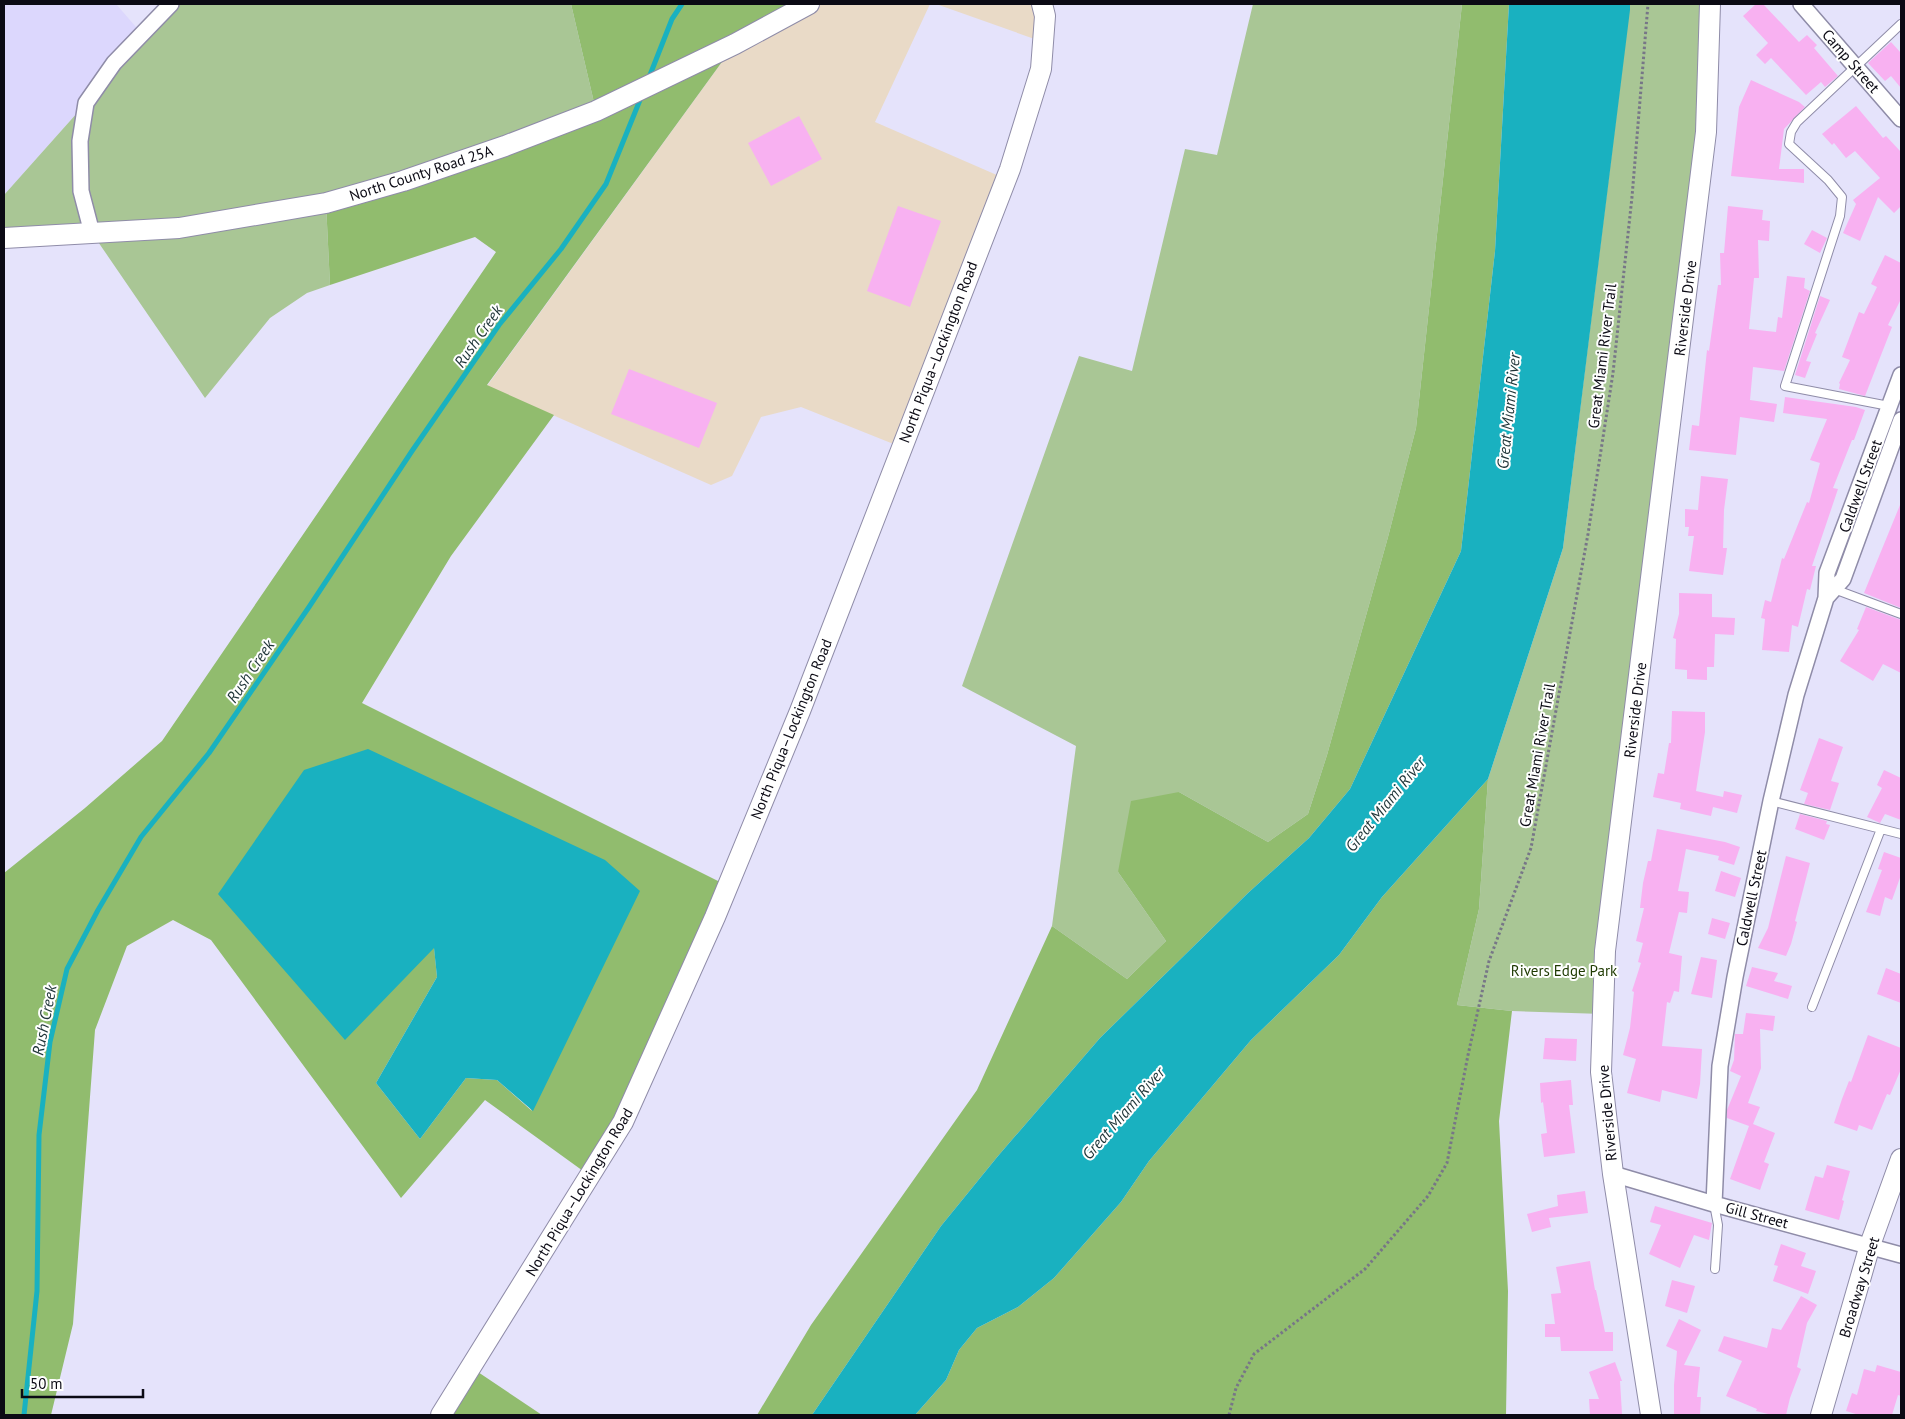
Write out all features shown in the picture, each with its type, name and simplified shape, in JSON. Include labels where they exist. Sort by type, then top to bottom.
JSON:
[{"type":"main road","name":"North County Road 25A","points":[[4,238],[179,228],[326,203],[403,182],[505,146],[596,110],[735,44],[809,4]]},
{"type":"main road","name":"North Piqua–Lockington Road","points":[[441,1415],[623,1122],[715,917],[800,711],[1010,169],[1041,69],[1045,16],[1042,4]]},
{"type":"main road","name":"Riverside Drive","points":[[1649,1415],[1613,1174],[1602,1072],[1605,951],[1706,132],[1710,4]]},
{"type":"main road","name":"Broadway Street","points":[[1821,1415],[1870,1245],[1901,1160]]},
{"type":"street","points":[[92,233],[81,191],[80,141],[86,103],[114,63],[171,4]]},
{"type":"street","name":"Camp Street","points":[[1801,4],[1901,119]]},
{"type":"street","name":"Caldwell Street","points":[[1830,593],[1827,573],[1868,463],[1895,408],[1901,375]]},
{"type":"street","name":"Caldwell Street","points":[[1714,1204],[1720,1066],[1734,977],[1771,801],[1796,695],[1830,593],[1843,579],[1901,420]]},
{"type":"street","points":[[1868,463],[1883,468]]},
{"type":"street","name":"Gill Street","points":[[1613,1174],[1714,1204],[1901,1254]]},
{"type":"lane","points":[[1895,408],[1785,386],[1840,216],[1842,197],[1828,180],[1789,144],[1791,132],[1797,122],[1901,24]]},
{"type":"lane","points":[[1830,593],[1901,614]]},
{"type":"lane","points":[[1771,801],[1901,834]]},
{"type":"lane","points":[[1812,1007],[1881,829]]},
{"type":"lane","points":[[1714,1204],[1718,1225],[1715,1269]]},
{"type":"path","name":"Great Miami River Trail","points":[[1229,1415],[1236,1388],[1254,1354],[1365,1269],[1428,1196],[1447,1163],[1468,1054],[1489,960],[1531,848],[1588,534],[1614,363],[1632,197],[1648,4]]},
{"type":"shaded area","points":[[4,4],[116,4],[142,34],[86,103],[4,195]]},
{"type":"shaded area","points":[[809,4],[930,4],[875,122],[1006,179],[901,447],[801,407],[761,417],[732,476],[711,485],[487,386],[735,44]]},
{"type":"shaded area","points":[[936,4],[1042,4],[1043,42]]},
{"type":"green space","points":[[171,4],[571,4],[596,111],[326,203],[330,285],[307,293],[270,318],[205,398],[92,233],[4,238],[4,195]]},
{"type":"green space","points":[[571,4],[809,4],[735,44],[487,385],[554,415],[451,556],[362,703],[728,886],[590,1176],[485,1100],[401,1198],[211,940],[173,920],[127,946],[95,1030],[73,1324],[51,1415],[4,1415],[4,873],[85,808],[162,741],[496,252],[475,237],[330,285],[326,203],[596,111]],"holes":[[[434,947],[532,1111],[497,1080],[466,1078],[420,1139],[376,1083],[437,977]]]},
{"type":"green space","points":[[1253,4],[1462,4],[1416,428],[1388,537],[1327,755],[1308,814],[1268,842],[1179,792],[1118,872],[1166,941],[1127,979],[1052,926],[1076,746],[962,686],[1079,356],[1132,371],[1185,149],[1217,155]]},
{"type":"green space","points":[[1462,4],[1509,4],[1495,251],[1461,551],[1350,789],[1309,838],[1248,893],[1100,1038],[998,1156],[941,1226],[812,1415],[757,1415],[811,1325],[977,1090],[1052,926],[1127,979],[1166,941],[1118,872],[1131,801],[1179,792],[1268,842],[1308,814],[1327,755],[1388,537],[1416,428]]},
{"type":"green space","name":"Rivers Edge Park","points":[[1630,4],[1710,4],[1603,1014],[1512,1011],[1457,1005],[1479,909],[1488,779],[1563,548]]},
{"type":"green space","points":[[1488,779],[1479,909],[1457,1005],[1512,1011],[1499,1121],[1508,1291],[1506,1415],[915,1415],[946,1380],[959,1350],[977,1328],[1018,1307],[1054,1278],[1121,1202],[1149,1161],[1251,1040],[1339,955],[1382,897]]},
{"type":"green space","points":[[472,1368],[542,1415],[441,1415]]},
{"type":"water","name":"Great Miami River","points":[[1509,4],[1630,4],[1630,10],[1563,548],[1488,779],[1382,897],[1339,955],[1251,1040],[1149,1161],[1121,1202],[1054,1278],[1018,1307],[977,1328],[959,1350],[946,1380],[915,1415],[812,1415],[941,1226],[998,1156],[1100,1038],[1248,893],[1309,838],[1350,789],[1461,551],[1495,251]]},
{"type":"water","points":[[368,749],[605,860],[640,891],[533,1111],[497,1080],[466,1078],[420,1139],[376,1083],[437,977],[434,948],[345,1040],[218,894],[304,770]]},
{"type":"building","points":[[1756,4],[1763,4],[1799,42],[1807,35],[1817,45],[1814,48],[1838,76],[1825,87],[1821,82],[1806,95],[1771,58],[1765,64],[1756,55],[1768,43],[1743,16]]},
{"type":"building","points":[[1891,42],[1901,53],[1901,88],[1891,76],[1885,81],[1868,63]]},
{"type":"building","points":[[1751,80],[1799,102],[1805,107],[1784,129],[1779,169],[1804,169],[1804,183],[1731,176],[1739,107]]},
{"type":"building","points":[[1856,106],[1883,138],[1886,136],[1901,152],[1901,206],[1894,213],[1878,197],[1860,241],[1843,233],[1856,204],[1853,200],[1880,178],[1855,151],[1846,158],[1834,143],[1832,145],[1822,134]]},
{"type":"building","points":[[799,116],[822,159],[771,186],[748,143]]},
{"type":"building","points":[[898,206],[941,221],[910,307],[867,291]]},
{"type":"building","points":[[1728,206],[1763,210],[1762,220],[1770,221],[1769,241],[1758,240],[1759,278],[1754,278],[1749,329],[1776,332],[1778,317],[1782,318],[1787,276],[1805,278],[1804,288],[1810,291],[1784,371],[1753,367],[1750,400],[1777,404],[1774,422],[1740,417],[1736,455],[1689,450],[1692,425],[1699,426],[1707,350],[1709,351],[1718,285],[1721,285],[1720,253],[1724,253]]},
{"type":"building","points":[[1812,230],[1827,238],[1820,253],[1804,244]]},
{"type":"building","points":[[1885,255],[1901,263],[1901,299],[1888,325],[1892,327],[1865,396],[1839,389],[1839,383],[1850,360],[1842,357],[1859,312],[1864,314],[1877,287],[1871,284]]},
{"type":"building","points":[[1820,296],[1830,300],[1815,333],[1817,334],[1806,361],[1811,362],[1805,378],[1795,375]]},
{"type":"building","points":[[629,369],[717,403],[699,448],[611,414]]},
{"type":"building","points":[[1785,397],[1856,407],[1865,410],[1833,488],[1838,489],[1812,566],[1816,566],[1810,590],[1807,589],[1798,627],[1792,625],[1789,652],[1762,650],[1765,619],[1761,618],[1765,600],[1771,602],[1782,558],[1784,559],[1807,502],[1809,503],[1820,463],[1810,460],[1827,419],[1783,413]]},
{"type":"building","points":[[1701,476],[1728,479],[1724,510],[1723,548],[1727,548],[1723,575],[1689,571],[1694,536],[1688,536],[1689,527],[1685,527],[1685,509],[1698,510]]},
{"type":"building","points":[[1901,505],[1901,608],[1864,593]]},
{"type":"building","points":[[1679,593],[1712,594],[1712,617],[1735,618],[1734,635],[1715,634],[1714,667],[1707,667],[1707,680],[1687,679],[1687,670],[1675,669],[1676,639],[1673,638],[1679,614]]},
{"type":"building","points":[[1866,607],[1901,620],[1901,673],[1883,664],[1873,681],[1840,661],[1859,630],[1857,629]]},
{"type":"building","points":[[1672,711],[1705,712],[1705,732],[1696,791],[1723,797],[1724,791],[1742,795],[1737,813],[1713,807],[1711,816],[1680,809],[1681,803],[1653,797],[1658,773],[1664,774],[1669,743],[1671,743]]},
{"type":"building","points":[[1819,738],[1843,747],[1831,781],[1839,783],[1830,810],[1804,804],[1808,793],[1800,790]]},
{"type":"building","points":[[1884,770],[1901,778],[1901,820],[1885,814],[1880,823],[1867,817],[1882,788],[1877,785]]},
{"type":"building","points":[[1800,814],[1827,821],[1826,824],[1830,825],[1824,840],[1795,829]]},
{"type":"building","points":[[1657,829],[1725,842],[1740,847],[1734,865],[1718,860],[1719,856],[1686,849],[1678,891],[1689,892],[1687,913],[1679,912],[1669,953],[1682,956],[1679,992],[1674,991],[1670,1003],[1667,1002],[1662,1046],[1702,1049],[1700,1084],[1697,1099],[1662,1090],[1660,1102],[1627,1093],[1636,1059],[1623,1055],[1630,1028],[1634,992],[1632,991],[1641,963],[1638,962],[1643,943],[1636,941],[1644,908],[1640,908],[1643,883],[1648,861],[1651,861]]},
{"type":"building","points":[[1884,852],[1901,858],[1901,875],[1892,900],[1885,897],[1880,916],[1866,912],[1882,870],[1878,869]]},
{"type":"building","points":[[1786,856],[1810,863],[1795,921],[1797,922],[1786,956],[1758,948],[1768,928]]},
{"type":"building","points":[[1721,871],[1741,878],[1735,897],[1715,891]]},
{"type":"building","points":[[1712,918],[1730,923],[1725,939],[1708,934]]},
{"type":"building","points":[[1701,957],[1717,960],[1712,998],[1691,994]]},
{"type":"building","points":[[1752,967],[1778,973],[1774,981],[1792,986],[1788,999],[1746,986]]},
{"type":"building","points":[[1886,968],[1901,974],[1901,1003],[1877,994]]},
{"type":"building","points":[[1746,1013],[1775,1016],[1773,1031],[1760,1029],[1761,1068],[1748,1103],[1760,1107],[1753,1124],[1775,1133],[1764,1162],[1769,1164],[1760,1190],[1730,1179],[1749,1126],[1727,1118],[1727,1110],[1741,1076],[1730,1071],[1734,1060],[1735,1034],[1743,1034]]},
{"type":"building","points":[[1868,1035],[1901,1048],[1901,1069],[1890,1095],[1887,1094],[1872,1130],[1859,1125],[1857,1131],[1834,1123]]},
{"type":"building","points":[[1545,1038],[1577,1039],[1576,1061],[1543,1059]]},
{"type":"building","points":[[1571,1080],[1573,1105],[1569,1105],[1575,1153],[1544,1157],[1541,1134],[1547,1133],[1543,1102],[1541,1103],[1540,1083]]},
{"type":"building","points":[[1827,1165],[1850,1171],[1839,1220],[1805,1210],[1815,1176],[1823,1178]]},
{"type":"building","points":[[1585,1191],[1588,1213],[1549,1218],[1551,1227],[1532,1232],[1527,1214],[1558,1206],[1557,1195]]},
{"type":"building","points":[[1655,1206],[1712,1223],[1709,1240],[1694,1235],[1680,1268],[1649,1254],[1661,1225],[1650,1222]]},
{"type":"building","points":[[1781,1244],[1806,1253],[1801,1266],[1816,1271],[1808,1294],[1773,1281],[1778,1266],[1774,1265]]},
{"type":"building","points":[[1590,1261],[1605,1332],[1613,1332],[1613,1351],[1561,1351],[1560,1337],[1545,1337],[1545,1324],[1555,1324],[1551,1294],[1561,1293],[1556,1267]]},
{"type":"building","points":[[1672,1280],[1695,1286],[1687,1313],[1665,1306]]},
{"type":"building","points":[[1801,1296],[1817,1305],[1807,1323],[1797,1367],[1801,1369],[1786,1415],[1772,1415],[1756,1411],[1757,1409],[1726,1396],[1742,1361],[1718,1351],[1724,1336],[1767,1348],[1772,1328],[1781,1330]]},
{"type":"building","points":[[1679,1319],[1701,1330],[1684,1365],[1700,1367],[1697,1397],[1701,1397],[1700,1415],[1674,1415],[1677,1351],[1666,1346]]},
{"type":"building","points":[[1615,1362],[1622,1381],[1620,1381],[1622,1414],[1590,1415],[1589,1399],[1599,1399],[1589,1372]]},
{"type":"building","points":[[1877,1365],[1901,1372],[1901,1396],[1898,1395],[1892,1415],[1859,1415],[1846,1411],[1852,1393],[1857,1395],[1864,1369],[1875,1372]]},
{"type":"waterway","name":"Rush Creek","points":[[648,80],[672,19],[682,4]]},
{"type":"waterway","name":"Rush Creek","points":[[24,1415],[37,1291],[39,1135],[50,1042],[67,969],[98,910],[141,837],[209,753],[499,325],[561,249],[606,184],[642,95]]}]
